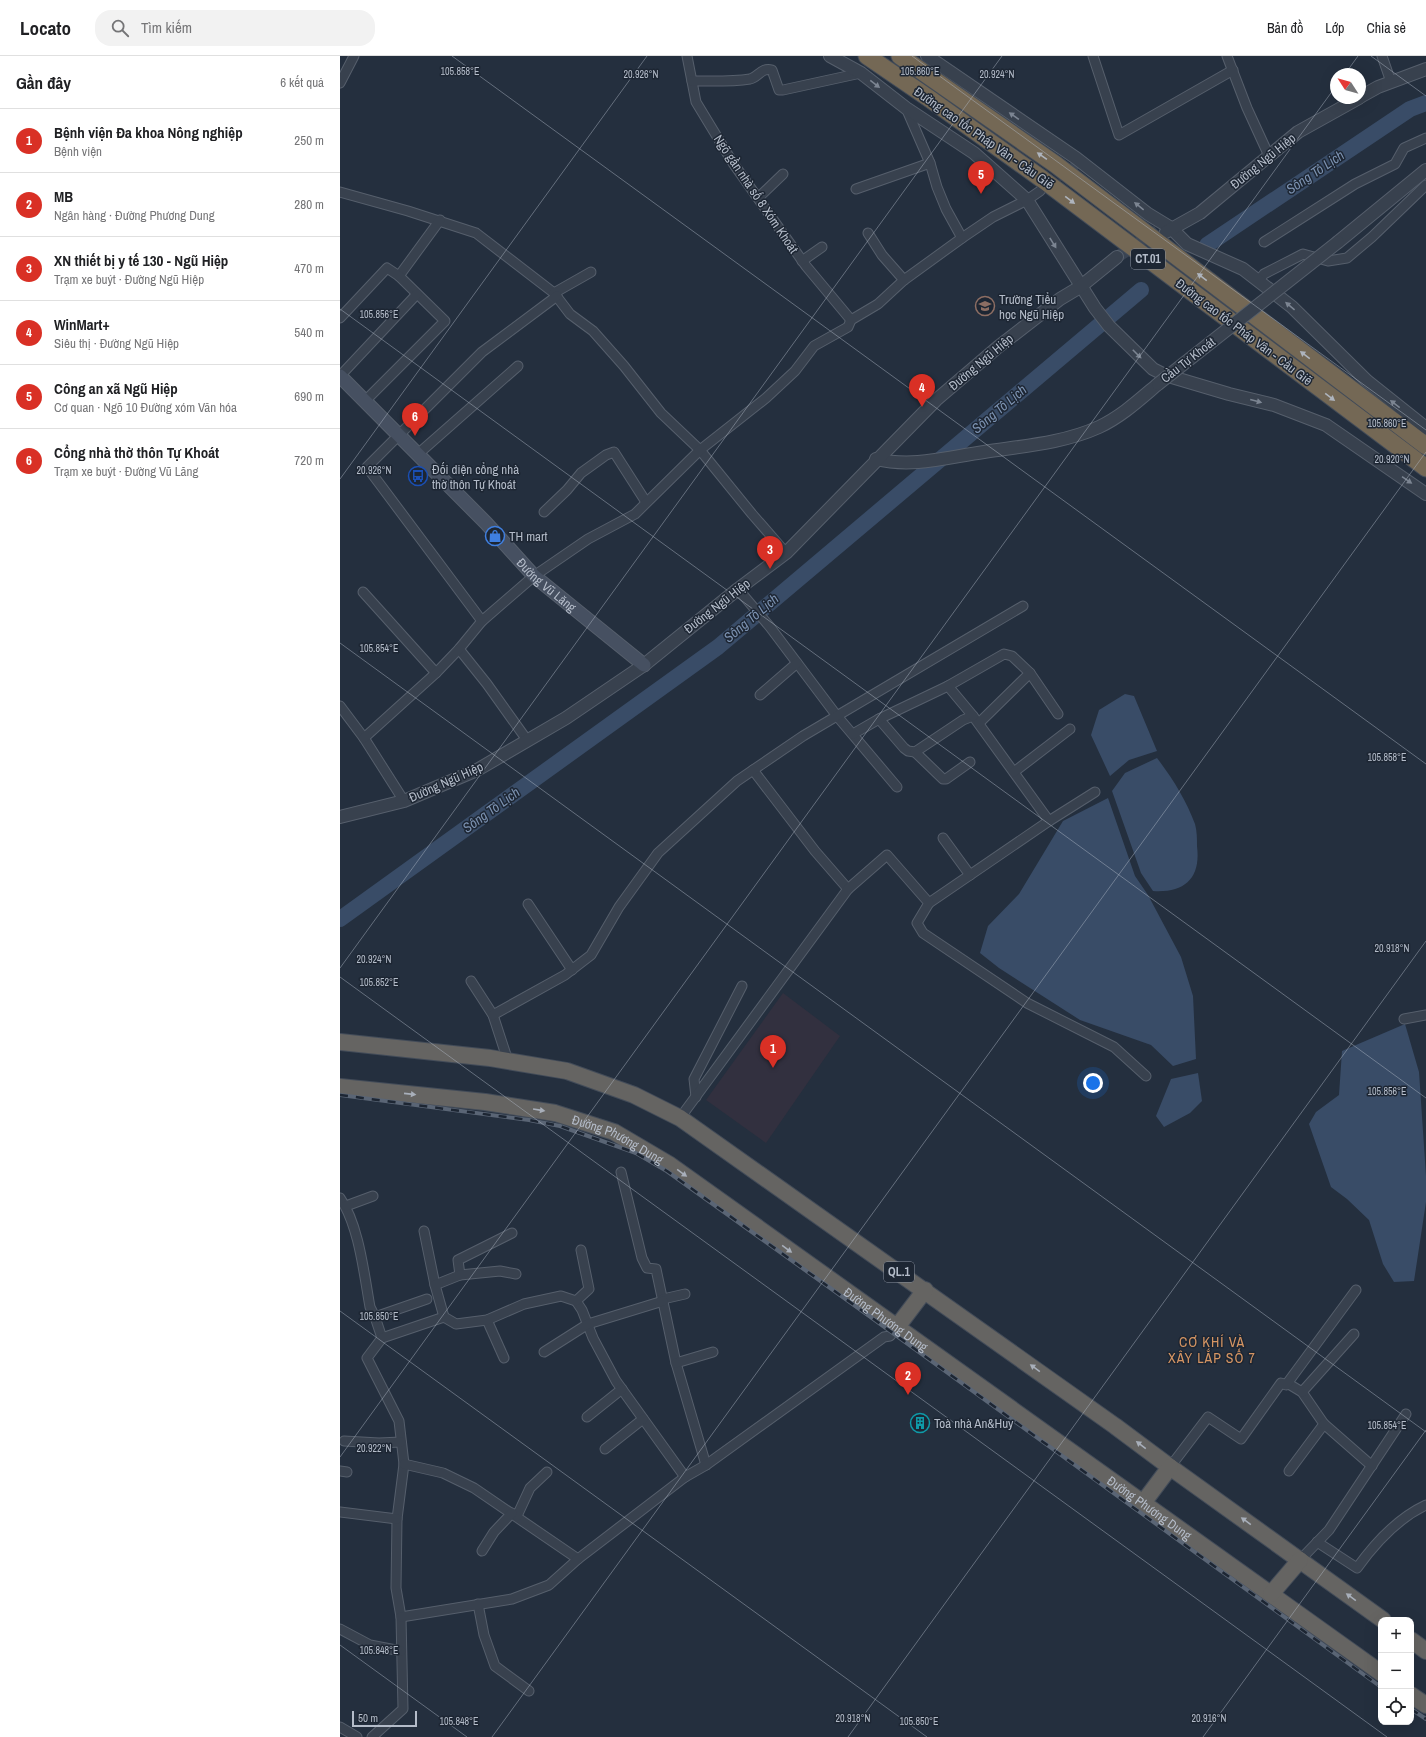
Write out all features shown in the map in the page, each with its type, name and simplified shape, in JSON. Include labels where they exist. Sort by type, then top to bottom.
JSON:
[{"type":"highway","name":"Đường cao tốc Pháp Vân - Cầu Giẽ","points":[[866,56],[930,99],[1042,179],[1426,468]]},
{"type":"highway","name":"Đường cao tốc Pháp Vân - Cầu Giẽ","points":[[900,56],[1055,164],[1426,446]]},
{"type":"highway","name":"QL.1","points":[[340,1042],[508,1061],[567,1071],[634,1095],[680,1118],[1109,1421],[1170,1467],[1379,1617]]},
{"type":"highway","name":"Đường Phương Dung","points":[[340,1087],[485,1102],[555,1113],[614,1132],[670,1165],[1378,1671]]},
{"type":"highway","points":[[897,1327],[925,1290]]},
{"type":"highway","points":[[1142,1503],[1170,1467]]},
{"type":"highway","points":[[1271,1594],[1300,1560]]},
{"type":"highway","points":[[1414,1642],[1426,1651]]},
{"type":"highway","points":[[1414,1696],[1426,1705]]},
{"type":"main road","name":"Đường Vũ Lăng","points":[[340,376],[486,523],[534,576],[644,664]]},
{"type":"street","points":[[340,83],[354,56]]},
{"type":"street","name":"Ngõ gần nhà số 8 Xóm Khoát","points":[[687,56],[696,102],[733,163],[802,261],[851,320]]},
{"type":"street","points":[[830,56],[861,73],[906,108],[974,153],[1027,200],[1095,308],[1110,326],[1153,369],[1172,377],[1274,406],[1326,425],[1426,494]]},
{"type":"street","points":[[927,56],[1076,158],[1078,164],[1121,192],[1166,229],[1188,244],[1243,269],[1292,307],[1366,381],[1426,428]]},
{"type":"street","points":[[1227,56],[1247,108],[1269,156]]},
{"type":"street","points":[[1382,56],[1391,82]]},
{"type":"street","points":[[1096,58],[1119,135],[1233,70]]},
{"type":"street","points":[[692,82],[753,79],[762,70],[768,69],[772,70],[779,90],[784,90],[861,73]]},
{"type":"street","name":"Đường Ngũ Hiệp","points":[[1366,94],[1378,87],[1426,69]]},
{"type":"street","name":"Đường Ngũ Hiệp","points":[[1166,229],[1200,214],[1298,132],[1348,104]]},
{"type":"street","points":[[906,108],[930,163],[936,187],[962,238]]},
{"type":"street","points":[[1264,242],[1355,184],[1395,164],[1404,148],[1426,138]]},
{"type":"street","points":[[856,189],[930,163]]},
{"type":"street","name":"Cầu Tự Khoát","points":[[876,459],[896,463],[934,461],[1075,437],[1101,426],[1127,410],[1426,170]]},
{"type":"street","points":[[758,198],[783,174]]},
{"type":"street","points":[[1258,281],[1264,274],[1303,254],[1328,261],[1347,258],[1372,237],[1426,185]]},
{"type":"street","points":[[364,738],[436,673],[459,649],[482,621],[534,576],[588,539],[635,514],[700,450],[766,398],[795,371],[814,346],[848,326],[851,320],[878,304],[904,280],[962,238],[994,217],[1027,200],[1040,191]]},
{"type":"street","points":[[340,192],[440,220],[476,233],[555,294],[570,314],[598,336],[661,413],[700,450],[786,553]]},
{"type":"street","points":[[399,276],[440,220]]},
{"type":"street","points":[[868,233],[882,255],[904,280]]},
{"type":"street","points":[[802,261],[822,247]]},
{"type":"street","name":"Đường Ngũ Hiệp","points":[[340,817],[404,801],[477,770],[566,718],[644,664],[742,593],[786,553],[876,459],[936,400],[998,347],[1060,299],[1119,259]]},
{"type":"street","points":[[340,318],[387,268],[399,276],[445,321],[365,401]]},
{"type":"street","points":[[482,621],[367,467],[482,352],[555,294],[591,272]]},
{"type":"street","points":[[340,376],[417,294]]},
{"type":"street","points":[[418,454],[518,366]]},
{"type":"street","points":[[544,512],[567,490],[581,473],[606,455],[614,452],[646,502]]},
{"type":"street","points":[[363,592],[436,673]]},
{"type":"street","points":[[742,593],[770,627],[837,716],[897,787]]},
{"type":"street","points":[[492,1015],[572,970],[591,955],[619,907],[658,853],[737,782],[803,736],[1023,606]]},
{"type":"street","points":[[459,649],[488,684],[527,740]]},
{"type":"street","points":[[853,734],[879,719],[948,686],[1004,654],[1012,656],[1030,673],[1058,714]]},
{"type":"street","points":[[760,695],[797,663]]},
{"type":"street","points":[[879,719],[908,752],[915,752],[963,720],[976,720],[1030,673]]},
{"type":"street","points":[[948,686],[976,720],[1049,821]]},
{"type":"street","points":[[340,706],[364,738],[404,801]]},
{"type":"street","points":[[1014,772],[1070,729]]},
{"type":"street","points":[[915,752],[943,779],[946,779],[970,762]]},
{"type":"street","points":[[753,770],[815,851],[848,889]]},
{"type":"street","points":[[1094,792],[929,903],[917,923],[923,933],[1027,1003],[1114,1046],[1146,1076]]},
{"type":"street","points":[[943,838],[970,875]]},
{"type":"street","points":[[680,1118],[848,889],[886,855],[929,903]]},
{"type":"street","points":[[528,904],[572,970]]},
{"type":"street","points":[[470,981],[492,1015],[508,1061]]},
{"type":"street","points":[[696,1097],[694,1079],[742,986]]},
{"type":"street","points":[[1404,1020],[1426,1015]]},
{"type":"street","points":[[621,1172],[642,1258],[647,1268],[656,1269],[676,1363],[706,1465]]},
{"type":"street","points":[[346,1206],[373,1196]]},
{"type":"street","points":[[340,1198],[346,1206],[352,1222],[370,1307],[382,1338]]},
{"type":"street","points":[[424,1231],[435,1285],[444,1317],[456,1324],[487,1320],[524,1304],[561,1296],[576,1301],[582,1310],[593,1338],[622,1389],[685,1477]]},
{"type":"street","points":[[460,1275],[458,1260],[512,1233]]},
{"type":"street","points":[[576,1301],[589,1289],[581,1250]]},
{"type":"street","points":[[435,1285],[460,1275],[500,1271],[516,1274]]},
{"type":"street","points":[[1287,1383],[1356,1290]]},
{"type":"street","points":[[544,1352],[588,1324],[685,1294]]},
{"type":"street","points":[[375,1317],[427,1299]]},
{"type":"street","points":[[372,1737],[403,1709],[401,1617],[396,1588],[397,1519],[404,1464],[399,1421],[367,1358],[382,1338],[444,1317]]},
{"type":"street","points":[[487,1320],[504,1358]]},
{"type":"street","points":[[401,1617],[512,1598],[549,1585],[578,1559],[685,1477],[706,1465],[884,1337],[890,1336],[897,1327]]},
{"type":"street","points":[[1302,1392],[1354,1334]]},
{"type":"street","points":[[676,1363],[713,1352]]},
{"type":"street","points":[[1170,1467],[1208,1417],[1241,1439],[1281,1383],[1286,1385],[1287,1383],[1302,1392],[1324,1424],[1372,1466]]},
{"type":"street","points":[[587,1417],[622,1389]]},
{"type":"street","points":[[1300,1560],[1329,1530],[1406,1414]]},
{"type":"street","points":[[605,1449],[643,1419]]},
{"type":"street","points":[[1289,1471],[1324,1424]]},
{"type":"street","points":[[344,1441],[379,1443],[401,1442]]},
{"type":"street","points":[[404,1464],[443,1472],[474,1488],[515,1514],[578,1559]]},
{"type":"street","points":[[482,1551],[494,1532],[515,1514],[530,1488],[547,1472]]},
{"type":"street","points":[[1317,1542],[1357,1568],[1369,1551],[1389,1531],[1416,1509],[1426,1504]]},
{"type":"street","points":[[340,1512],[397,1519]]},
{"type":"street","points":[[478,1604],[484,1635],[495,1666],[529,1691]]},
{"type":"street","points":[[340,1629],[370,1645],[401,1651]]},
{"type":"street","points":[[340,1726],[357,1737]]},
{"type":"shaded area","points":[[783,993],[840,1036],[766,1143],[706,1100]]},
{"type":"water","points":[[1125,694],[1134,696],[1157,751],[1129,760],[1110,776],[1091,735],[1099,710]]},
{"type":"water","points":[[1157,758],[1183,798],[1195,824],[1197,835],[1198,857],[1193,875],[1182,886],[1164,891],[1153,891],[1141,873],[1112,791],[1125,773]]},
{"type":"water","points":[[1108,798],[1135,876],[1148,895],[1181,957],[1193,996],[1196,1059],[1173,1066],[1151,1045],[1080,1020],[999,968],[980,953],[988,926],[1019,894],[1063,821]]},
{"type":"water","points":[[1405,1024],[1419,1072],[1426,1176],[1426,1202],[1414,1281],[1394,1282],[1383,1264],[1369,1220],[1347,1199],[1331,1187],[1309,1124],[1316,1112],[1339,1095],[1342,1051]]},
{"type":"water","points":[[1198,1073],[1202,1101],[1190,1113],[1164,1127],[1156,1116],[1171,1079]]},
{"type":"waterway","name":"Sông Tô Lịch","points":[[1207,245],[1410,109],[1426,103]]},
{"type":"waterway","name":"Sông Tô Lịch","points":[[340,919],[718,647],[1141,290]]},
{"type":"tunnel","points":[[1047,185],[1076,165]]},
{"type":"tunnel","points":[[1117,257],[1162,228]]},
{"type":"railway","points":[[340,1095],[529,1120],[560,1126],[636,1153],[667,1171],[868,1315],[1378,1685]]},
{"type":"railway","points":[[1414,1711],[1426,1719]]},
{"type":"place","name":"Công an xã Ngũ Hiệp","points":[[981,194]]},
{"type":"place","name":"Trường Tiểu học Ngũ Hiệp","points":[[985,306]]},
{"type":"place","name":"WinMart+","points":[[922,407]]},
{"type":"place","name":"Cổng nhà thờ thôn Tự Khoát","points":[[415,436]]},
{"type":"place","name":"Đối diện cổng nhà thờ thôn Tự Khoát","points":[[418,476]]},
{"type":"place","name":"TH mart","points":[[495,536]]},
{"type":"place","name":"XN thiết bị y tế 130 - Ngũ Hiệp","points":[[770,569]]},
{"type":"place","name":"Bệnh viện Đa khoa Nông nghiệp","points":[[773,1068]]},
{"type":"place","name":"MB","points":[[908,1395]]},
{"type":"place","name":"Toà nhà An&Huy","points":[[920,1423]]},
{"type":"district","name":"CƠ KHÍ VÀ XÂY LẮP SỐ 7","points":[[1212,1350]]}]
